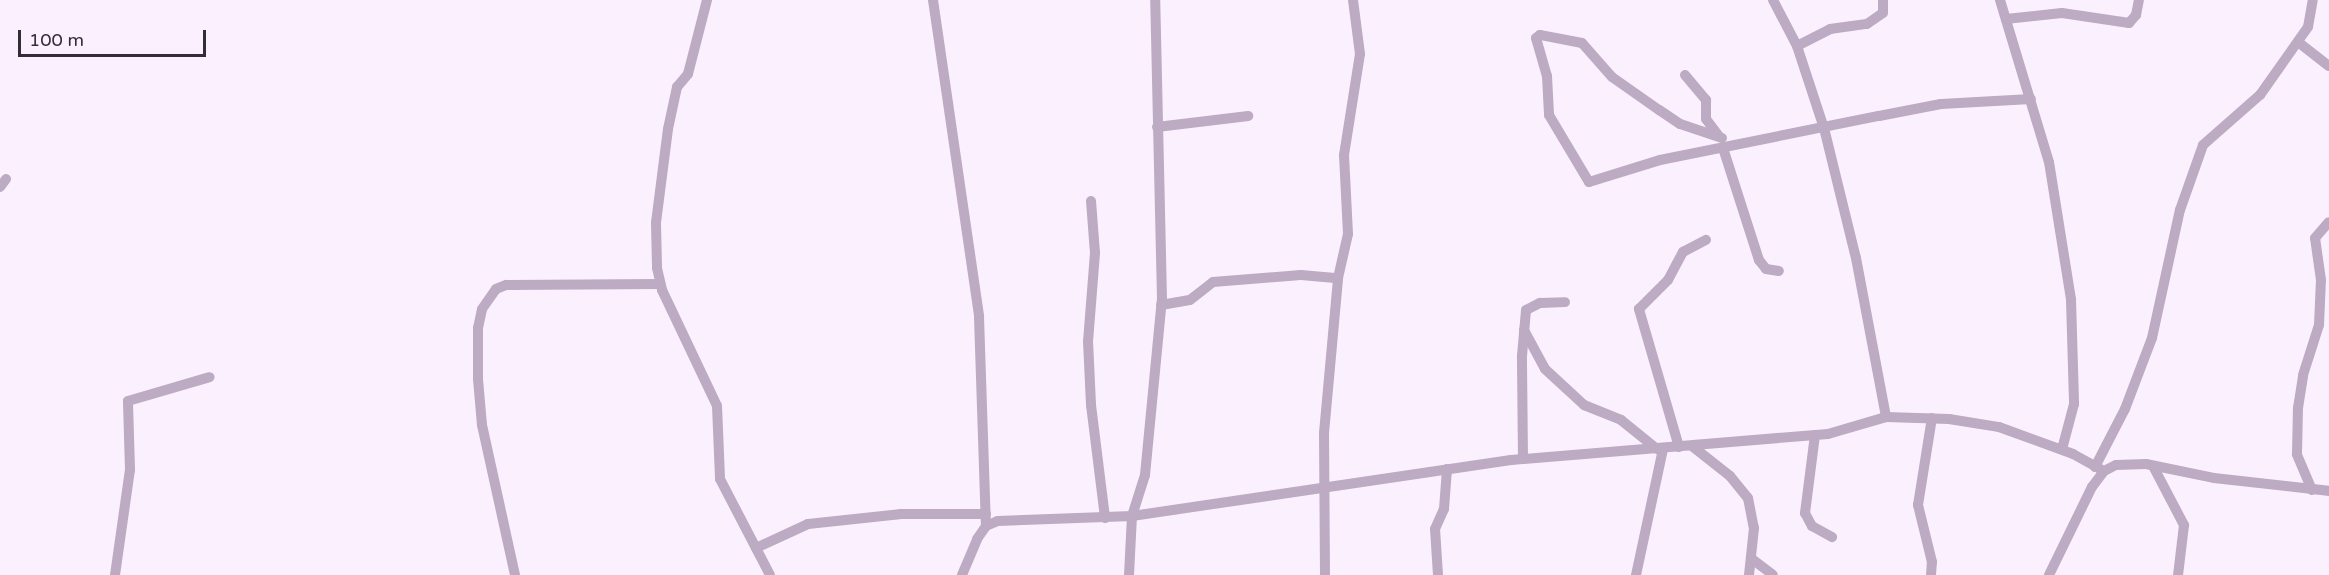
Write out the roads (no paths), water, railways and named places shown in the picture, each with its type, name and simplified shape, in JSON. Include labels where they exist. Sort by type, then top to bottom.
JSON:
[{"type":"street","points":[[707,0],[687,75],[677,87],[668,129],[656,223],[660,285],[716,401],[720,479],[770,575]]},
{"type":"street","points":[[933,0],[979,317],[986,526],[962,575]]},
{"type":"street","points":[[1130,575],[1132,516],[1145,475],[1161,305],[1155,0]]},
{"type":"street","points":[[1325,575],[1327,489],[1324,433],[1338,278],[1348,234],[1343,161],[1360,54],[1353,0]]},
{"type":"street","points":[[1773,0],[1797,46],[1824,128],[1856,258],[1886,417]]},
{"type":"street","points":[[1797,46],[1830,29],[1867,24],[1883,13],[1883,0]]},
{"type":"street","points":[[2000,0],[2049,162],[2072,313],[2074,404],[2062,449]]},
{"type":"street","points":[[2006,19],[2061,13],[2129,23],[2136,15],[2139,0]]},
{"type":"street","points":[[2049,575],[2100,469],[2126,409],[2152,338],[2180,210],[2203,145],[2259,95],[2310,23],[2313,0]]},
{"type":"street","points":[[1726,144],[1680,124],[1659,110],[1612,77],[1580,42],[1540,35],[1536,38],[1546,71],[1549,115],[1589,182],[1643,165],[1726,144],[1824,128],[1941,104],[2031,99]]},
{"type":"street","points":[[2298,42],[2329,66]]},
{"type":"street","points":[[1685,75],[1706,100],[1706,119],[1726,144],[1758,260],[1766,269],[1779,271]]},
{"type":"street","points":[[1157,127],[1248,117]]},
{"type":"street","points":[[1091,201],[1095,253],[1088,341],[1091,405],[1105,518]]},
{"type":"street","points":[[2312,490],[2297,454],[2298,408],[2304,375],[2319,325],[2321,285],[2315,238],[2329,222]]},
{"type":"street","points":[[1680,447],[1639,309],[1668,280],[1683,252],[1706,240]]},
{"type":"street","points":[[1161,305],[1190,300],[1213,282],[1301,275],[1338,278]]},
{"type":"street","points":[[515,575],[482,425],[478,380],[478,328],[482,309],[495,289],[506,285],[660,285]]},
{"type":"street","points":[[1523,459],[1524,330],[1530,305],[1565,302]]},
{"type":"street","points":[[1524,330],[1545,369],[1586,407],[1621,420],[1660,449]]},
{"type":"street","points":[[115,575],[130,470],[128,402],[210,377]]},
{"type":"street","points":[[986,526],[1013,519],[1132,516],[1523,459],[1815,435],[1886,417],[1932,418],[1999,427],[2062,449],[2100,469],[2131,464],[2153,466],[2214,478],[2329,491]]},
{"type":"street","points":[[1931,575],[1932,562],[1918,505],[1932,418]]},
{"type":"street","points":[[1815,435],[1806,520],[1832,537]]},
{"type":"street","points":[[1692,446],[1730,476],[1748,498],[1754,528],[1749,575]]},
{"type":"street","points":[[1636,575],[1660,449]]},
{"type":"street","points":[[2153,466],[2184,525],[2178,575]]},
{"type":"street","points":[[1438,575],[1435,529],[1444,509],[1447,469]]},
{"type":"street","points":[[756,548],[801,525],[901,514],[986,514]]},
{"type":"street","points":[[1752,560],[1773,575]]}]
